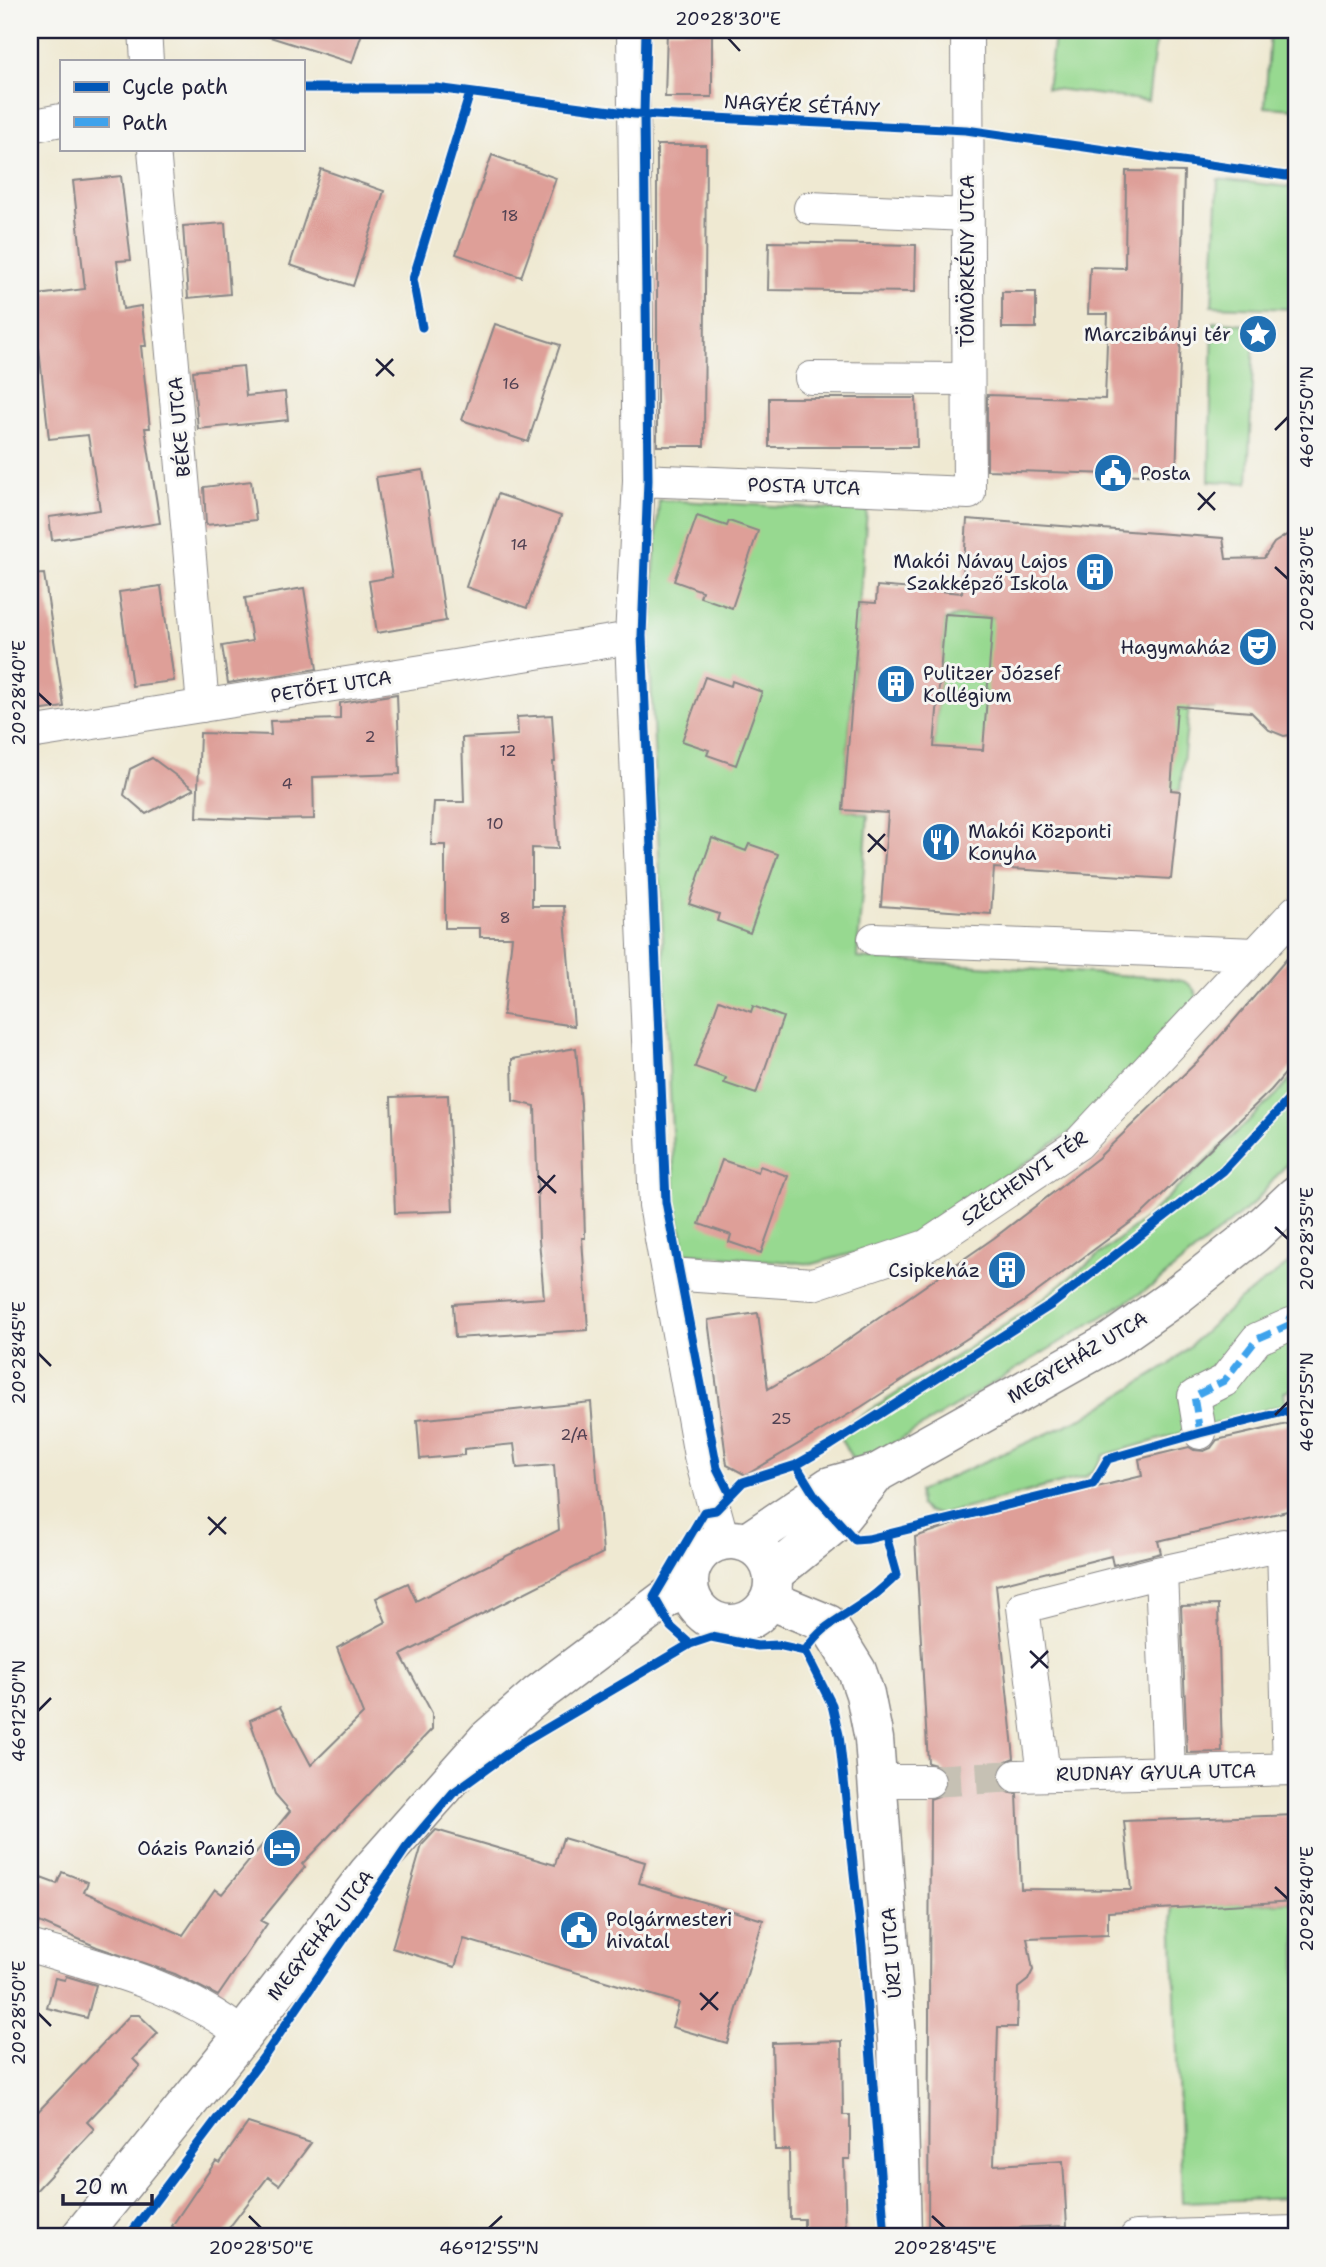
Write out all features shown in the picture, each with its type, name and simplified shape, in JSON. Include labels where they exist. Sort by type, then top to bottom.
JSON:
[{"type":"main road","name":"MEGYEHÁZ UTCA","points":[[80,2237],[243,2035],[368,1873],[486,1740],[537,1695],[715,1554],[830,1486],[877,1473],[1112,1341],[1253,1235],[1296,1195]]},
{"type":"main road","points":[[586,1658],[700,1618],[753,1604],[838,1521],[877,1473]]},
{"type":"main road","points":[[715,1554],[764,1555],[753,1604],[703,1615],[692,1600],[715,1554]]},
{"type":"main road","name":"ÚRI UTCA","points":[[753,1604],[815,1636],[857,1671],[865,1694],[874,1740],[878,1781],[897,2038],[902,2237]]},
{"type":"street","points":[[145,30],[147,60]]},
{"type":"street","points":[[633,30],[639,480],[631,638],[655,1205],[706,1481],[715,1554]]},
{"type":"street","name":"TÖMÖRKÉNY UTCA","points":[[967,30],[969,493]]},
{"type":"street","points":[[30,126],[60,120]]},
{"type":"street","name":"BÉKE UTCA","points":[[154,150],[203,706]]},
{"type":"street","points":[[810,208],[967,215]]},
{"type":"street","points":[[811,378],[968,379]]},
{"type":"street","name":"POSTA UTCA","points":[[639,480],[969,493]]},
{"type":"street","name":"PETŐFI UTCA","points":[[30,733],[631,638]]},
{"type":"street","name":"SZÉCHENYI TÉR","points":[[669,1274],[813,1284],[926,1246],[1078,1144],[1296,911]]},
{"type":"street","points":[[874,939],[1256,954]]},
{"type":"street","points":[[1200,1433],[1194,1396],[1224,1381],[1257,1339],[1294,1321]]},
{"type":"street","points":[[1169,1772],[1161,1573],[1283,1545],[1292,1769]]},
{"type":"street","name":"RUDNAY GYULA UTCA","points":[[1161,1573],[1023,1607],[1030,1776],[1292,1769]]},
{"type":"street","points":[[878,1781],[929,1781]]},
{"type":"street","points":[[30,1946],[135,1977],[219,2016],[243,2035]]},
{"type":"street","points":[[1136,2237],[1296,2232]]},
{"type":"green space","points":[[1055,30],[1157,30],[1148,101],[1047,88]]},
{"type":"green space","points":[[1270,30],[1296,30],[1296,109],[1265,107]]},
{"type":"green space","points":[[1218,179],[1289,187],[1296,184],[1296,309],[1212,306]]},
{"type":"green space","points":[[1213,322],[1242,324],[1254,336],[1248,483],[1209,481]]},
{"type":"green space","points":[[659,500],[867,511],[843,809],[868,815],[857,958],[1171,979],[1188,983],[1197,996],[1199,1003],[1070,1132],[924,1234],[813,1264],[685,1253],[675,1197],[649,637]]},
{"type":"green space","points":[[1226,586],[1214,709],[1189,707],[1180,791],[1001,778],[934,747],[944,620],[960,615],[1101,625]]},
{"type":"green space","points":[[1296,1072],[1296,1153],[1255,1202],[1154,1285],[857,1466],[836,1432],[1028,1310],[1146,1218],[1278,1093]]},
{"type":"green space","points":[[1296,1258],[1296,1389],[1284,1392],[1286,1404],[1104,1455],[1087,1476],[940,1515],[927,1511],[920,1505],[919,1491],[1082,1418],[1169,1365],[1236,1303]]},
{"type":"green space","points":[[1296,1902],[1296,2198],[1182,2202],[1172,1906]]},
{"type":"building","points":[[265,30],[363,30],[352,63],[264,35]]},
{"type":"building","points":[[667,30],[712,30],[712,97],[665,97]]},
{"type":"building","points":[[657,145],[706,145],[704,446],[657,446]]},
{"type":"building","points":[[492,155],[556,178],[521,277],[456,254]]},
{"type":"building","points":[[321,169],[384,191],[353,286],[290,265]]},
{"type":"building","points":[[1126,171],[1184,172],[1176,476],[987,470],[987,395],[1105,399],[1108,314],[1088,314],[1090,267],[1125,268]]},
{"type":"building","points":[[121,176],[131,260],[117,261],[123,309],[141,306],[146,346],[141,346],[150,428],[145,428],[160,523],[52,540],[49,517],[100,510],[88,435],[49,439],[39,349],[30,351],[30,296],[85,289],[73,181]]},
{"type":"building","points":[[225,223],[230,294],[188,298],[183,226]]},
{"type":"building","points":[[769,242],[916,245],[915,292],[768,290]]},
{"type":"building","points":[[1002,292],[1036,292],[1036,328],[1002,328]]},
{"type":"building","points":[[495,324],[560,345],[528,442],[462,420]]},
{"type":"building","points":[[243,366],[246,396],[285,392],[288,420],[198,429],[193,371]]},
{"type":"building","points":[[769,398],[916,398],[917,447],[769,447]]},
{"type":"building","points":[[423,470],[446,621],[377,633],[369,581],[392,577],[376,477]]},
{"type":"building","points":[[251,481],[256,520],[206,525],[204,487]]},
{"type":"building","points":[[498,494],[561,516],[527,608],[466,587]]},
{"type":"building","points":[[697,516],[727,526],[729,521],[758,531],[732,608],[700,597],[702,591],[674,581]]},
{"type":"building","points":[[967,519],[1223,538],[1226,559],[1264,558],[1274,543],[1296,529],[1296,734],[1284,736],[1269,730],[1251,712],[1177,706],[1171,790],[1180,791],[1171,879],[994,868],[991,914],[881,906],[888,813],[843,810],[860,602],[876,603],[877,586],[962,593]],"holes":[[[945,614],[993,617],[983,750],[934,747]]]},
{"type":"building","points":[[44,574],[64,707],[30,712],[30,575]]},
{"type":"building","points":[[161,586],[174,681],[132,686],[119,592]]},
{"type":"building","points":[[304,588],[317,669],[228,683],[222,646],[252,641],[245,598]]},
{"type":"building","points":[[705,677],[731,686],[732,681],[762,692],[736,765],[707,755],[709,750],[682,741]]},
{"type":"building","points":[[397,694],[400,774],[313,777],[314,819],[197,817],[200,733],[271,735],[270,721],[340,719],[340,703]]},
{"type":"building","points":[[552,715],[558,849],[532,848],[532,906],[564,906],[574,1026],[503,1015],[512,937],[480,937],[480,928],[445,928],[445,845],[431,845],[434,802],[464,802],[462,738],[518,735],[517,717]]},
{"type":"building","points":[[152,758],[194,789],[146,814],[124,795],[130,769]]},
{"type":"building","points":[[712,838],[746,851],[749,844],[778,854],[750,933],[717,921],[719,914],[689,904]]},
{"type":"building","points":[[1296,948],[1296,1061],[1271,1090],[1142,1214],[1022,1303],[861,1407],[746,1475],[727,1465],[708,1320],[758,1313],[768,1389],[827,1354],[994,1238],[1098,1158],[1205,1054]]},
{"type":"building","points":[[719,1000],[751,1012],[753,1006],[783,1017],[756,1094],[724,1083],[726,1078],[695,1067]]},
{"type":"building","points":[[576,1048],[581,1104],[585,1238],[582,1238],[588,1330],[455,1338],[453,1304],[544,1298],[539,1240],[535,1106],[513,1101],[512,1059]]},
{"type":"building","points":[[448,1095],[453,1211],[395,1213],[391,1097]]},
{"type":"building","points":[[722,1160],[758,1172],[760,1166],[788,1176],[761,1253],[729,1242],[731,1235],[699,1224]]},
{"type":"building","points":[[591,1402],[603,1553],[401,1655],[432,1713],[432,1729],[302,1864],[305,1867],[261,1921],[267,1924],[218,1996],[175,1974],[97,1947],[30,1918],[30,1874],[57,1884],[62,1872],[88,1882],[84,1892],[183,1935],[215,1889],[222,1894],[290,1811],[275,1794],[250,1720],[280,1707],[311,1765],[363,1714],[337,1648],[386,1622],[376,1598],[408,1583],[416,1601],[559,1530],[554,1465],[517,1468],[514,1444],[464,1449],[464,1455],[420,1459],[417,1420]]},
{"type":"building","points":[[1296,1422],[1296,1509],[1158,1541],[1161,1553],[1113,1565],[1111,1556],[996,1585],[1014,1758],[1000,1767],[998,1777],[1000,1785],[1007,1792],[1017,1794],[1021,1889],[1131,1890],[1124,1821],[1296,1815],[1296,1901],[1108,1912],[1108,1935],[1027,1938],[1033,1970],[1028,1980],[1018,1988],[1017,2027],[998,2027],[994,2165],[1063,2161],[1067,2226],[928,2231],[930,1799],[944,1791],[947,1780],[939,1766],[928,1763],[915,1537],[979,1516],[1142,1476],[1139,1459],[1189,1447],[1204,1451],[1211,1448],[1217,1440]]},
{"type":"building","points":[[1218,1605],[1222,1752],[1187,1753],[1181,1606]]},
{"type":"building","name":"Polgármesteri hivatal","points":[[436,1830],[555,1865],[563,1838],[645,1862],[639,1883],[763,1920],[727,2043],[672,2027],[679,2003],[464,1939],[455,1967],[392,1948],[422,1845]]},
{"type":"building","points":[[66,1976],[96,1985],[87,2018],[47,2008],[55,1978],[65,1980]]},
{"type":"building","points":[[130,2015],[139,2015],[158,2033],[133,2059],[140,2066],[87,2122],[94,2129],[30,2197],[30,2120]]},
{"type":"building","points":[[842,2041],[843,2115],[850,2115],[850,2159],[844,2159],[846,2237],[804,2237],[804,2219],[790,2219],[789,2150],[775,2150],[772,2043]]},
{"type":"building","points":[[248,2123],[311,2143],[279,2185],[268,2177],[222,2237],[170,2237],[176,2229],[172,2226],[216,2161],[220,2163]]},
{"type":"tunnel","points":[[929,1781],[1016,1776]]},
{"type":"marked path","points":[[1296,1307],[1290,1319],[1296,1331]]},
{"type":"marked path","points":[[1200,1433],[1194,1396],[1224,1381],[1257,1339],[1291,1324]]},
{"type":"cycle path","points":[[646,30],[644,115],[648,480],[642,636],[666,1202],[717,1468],[730,1494]]},
{"type":"cycle path","name":"NAGYÉR SÉTÁNY","points":[[304,88],[436,88],[634,114],[966,130],[1286,176],[1296,172]]},
{"type":"cycle path","points":[[422,327],[413,279],[470,93]]},
{"type":"cycle path","points":[[690,1644],[671,1627],[654,1597],[704,1512],[716,1510],[743,1482],[796,1465],[831,1445],[1051,1305],[1223,1171],[1296,1092]]},
{"type":"cycle path","points":[[796,1465],[815,1496],[855,1540],[868,1539],[1093,1484],[1108,1459],[1295,1409],[1292,1395],[1296,1394]]},
{"type":"cycle path","points":[[128,2237],[263,2058],[406,1848],[453,1793],[522,1743],[690,1644],[711,1637],[757,1646],[778,1645],[805,1651],[826,1628],[870,1598],[897,1575],[886,1536]]},
{"type":"cycle path","points":[[805,1651],[832,1705],[839,1735],[862,1946],[885,2237]]},
{"type":"place","name":"Marczibányi tér","points":[[1258,334]]},
{"type":"place","name":"Posta","points":[[1113,473]]},
{"type":"place","name":"Makói Návay Lajos Szakképző Iskola","points":[[1095,572]]},
{"type":"place","name":"Hagymaház","points":[[1258,647]]},
{"type":"place","name":"Pulitzer József Kollégium","points":[[896,684]]},
{"type":"place","name":"Makói Központi Konyha","points":[[941,842]]},
{"type":"place","name":"Csipkeház","points":[[1007,1270]]},
{"type":"place","name":"Oázis Panzió","points":[[282,1848]]},
{"type":"place","name":"Polgármesteri hivatal","points":[[579,1930]]}]
